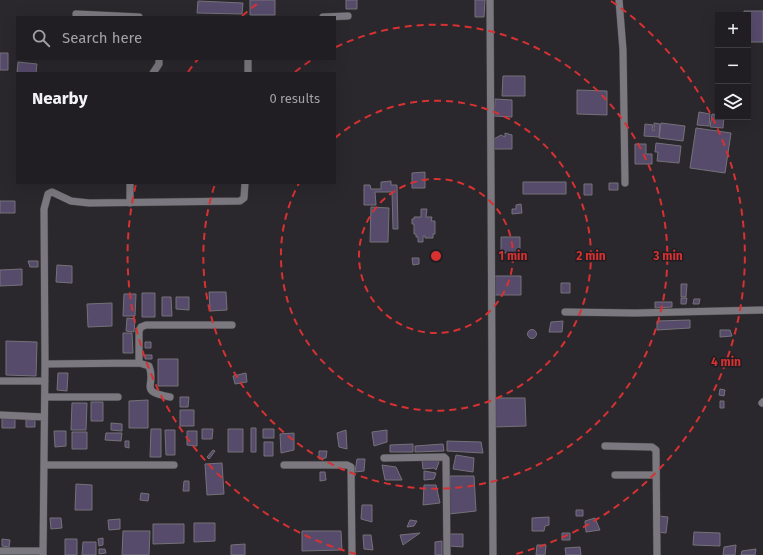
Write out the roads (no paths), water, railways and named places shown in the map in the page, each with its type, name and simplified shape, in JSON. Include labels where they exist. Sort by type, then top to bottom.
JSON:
[{"type":"street","points":[[490,0],[492,555]]},
{"type":"street","points":[[619,0],[623,50],[625,183]]},
{"type":"street","points":[[76,14],[118,16]]},
{"type":"street","points":[[336,16],[348,16]]},
{"type":"street","points":[[154,72],[159,64],[159,60]]},
{"type":"street","points":[[248,60],[248,72]]},
{"type":"street","points":[[130,184],[130,202]]},
{"type":"street","points":[[0,551],[43,553],[45,398],[44,209],[48,194],[52,192],[71,201],[83,202],[240,201],[244,198],[245,184]]},
{"type":"street","points":[[565,312],[635,313],[763,310]]},
{"type":"street","points":[[139,363],[139,331],[141,327],[146,325],[232,325]]},
{"type":"street","points":[[45,364],[139,363],[149,366],[150,387],[152,391],[155,394],[170,397]]},
{"type":"street","points":[[0,381],[45,381]]},
{"type":"street","points":[[45,398],[118,397]]},
{"type":"street","points":[[0,415],[44,417]]},
{"type":"street","points":[[605,446],[654,448],[656,450],[657,555]]},
{"type":"street","points":[[384,458],[444,457],[446,459],[447,555]]},
{"type":"street","points":[[284,464],[347,464],[351,467],[352,555]]},
{"type":"street","points":[[44,466],[174,465]]},
{"type":"street","points":[[615,475],[656,475]]}]
